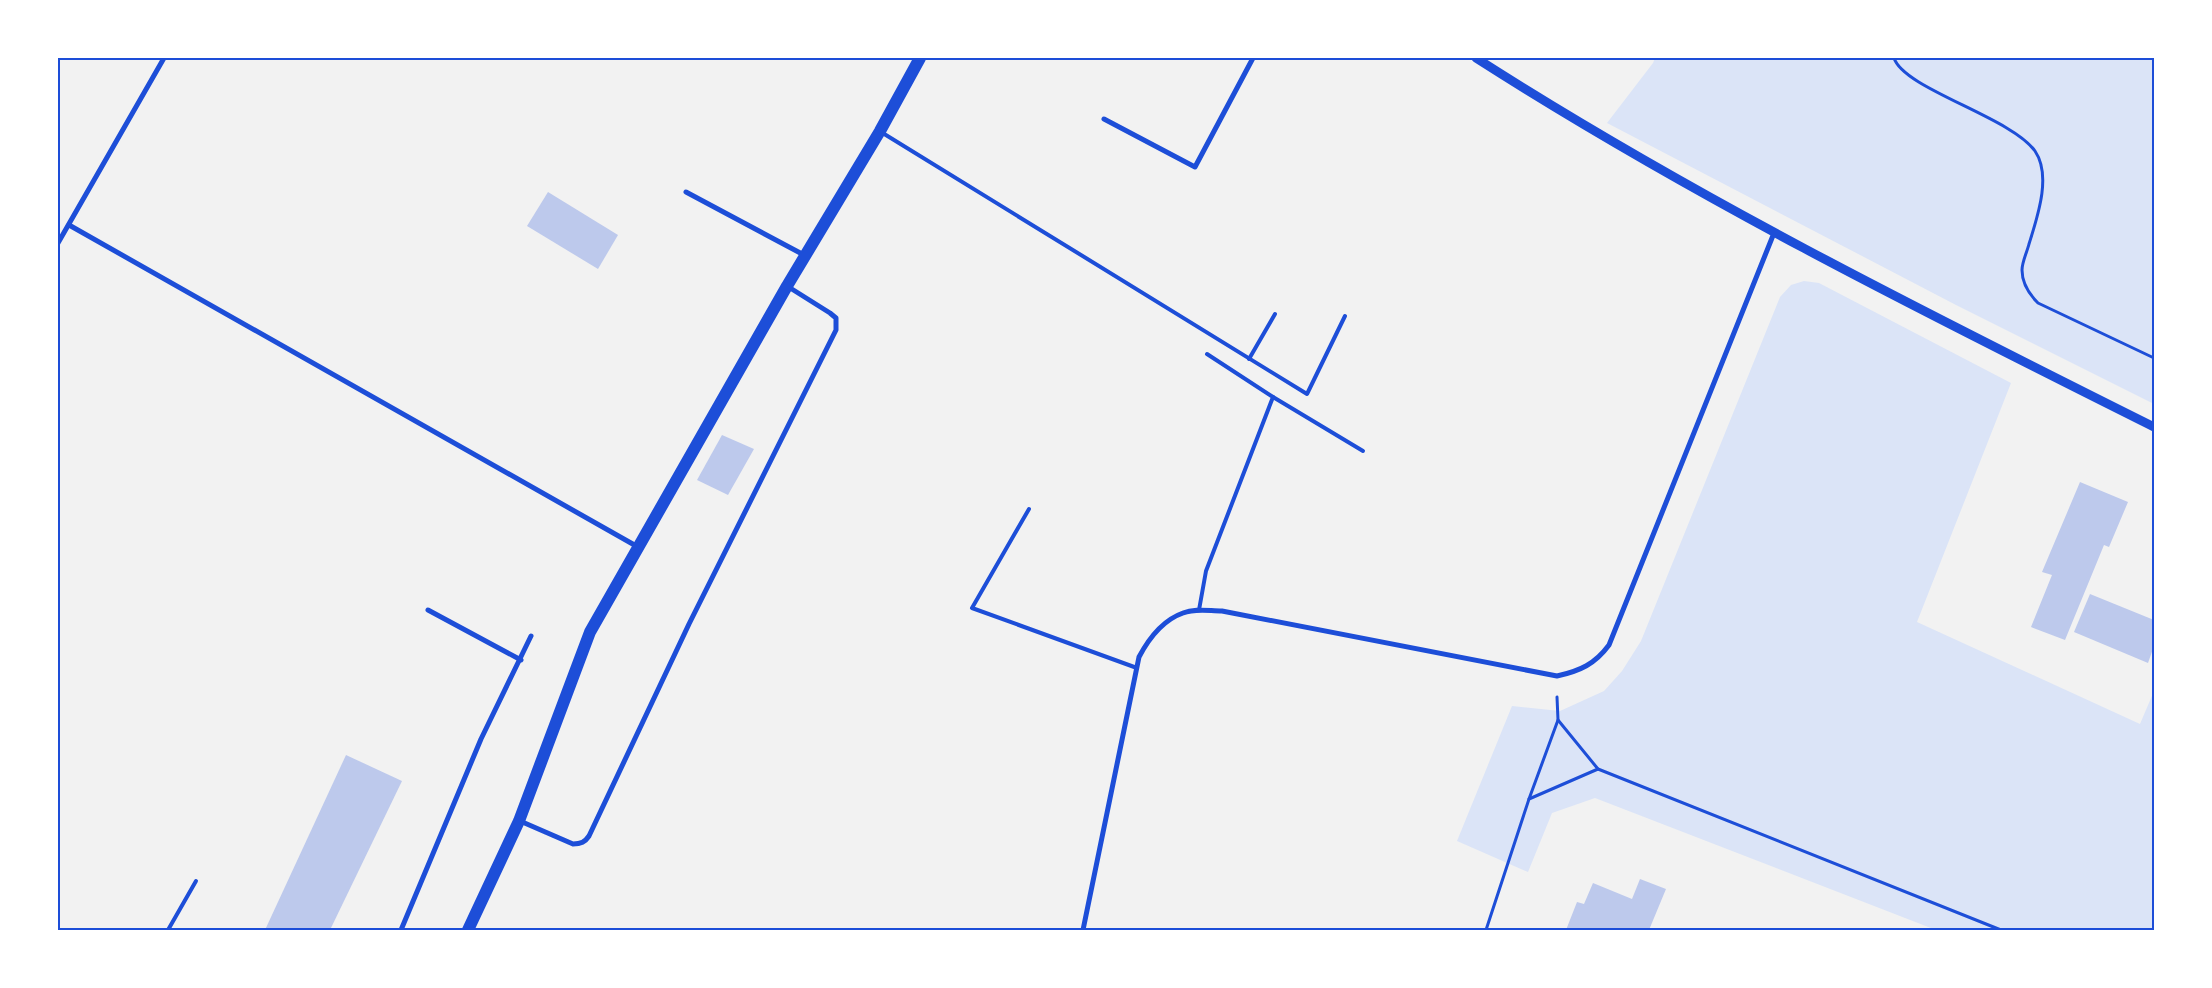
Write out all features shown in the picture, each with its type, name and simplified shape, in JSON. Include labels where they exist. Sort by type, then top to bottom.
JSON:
[{"type":"main road","points":[[468,930],[519,821],[590,632],[804,256],[880,131],[920,58]]},
{"type":"street","points":[[58,243],[164,58]]},
{"type":"street","points":[[1104,119],[1195,167],[1253,58]]},
{"type":"street","points":[[1476,58],[1559,111],[1774,233],[2154,426]]},
{"type":"street","points":[[686,192],[804,256]]},
{"type":"street","points":[[69,224],[638,547]]},
{"type":"street","points":[[1083,930],[1139,657],[1152,635],[1181,613],[1199,610],[1222,611],[1557,676],[1576,672],[1601,656],[1609,645],[1774,233]]},
{"type":"street","points":[[519,821],[572,844],[586,841],[589,836],[697,607],[836,330],[836,318],[830,312],[787,286]]},
{"type":"street","points":[[428,610],[521,660]]},
{"type":"street","points":[[401,930],[482,739],[531,636]]},
{"type":"lane","points":[[880,131],[1307,394],[1345,316]]},
{"type":"lane","points":[[1249,359],[1276,314]]},
{"type":"lane","points":[[1207,354],[1273,397],[1363,451]]},
{"type":"lane","points":[[1199,610],[1206,571],[1273,397]]},
{"type":"lane","points":[[1029,509],[972,608],[1137,668]]},
{"type":"lane","points":[[168,930],[196,880]]},
{"type":"path","points":[[1894,58],[1896,65],[1920,82],[2019,135],[2036,152],[2043,182],[2034,226],[2022,268],[2025,286],[2031,295],[2038,303],[2154,358]]},
{"type":"path","points":[[1486,930],[1529,799],[1558,720],[1557,676]]},
{"type":"path","points":[[1558,720],[1598,769],[2000,930]]},
{"type":"path","points":[[1529,799],[1598,769]]},
{"type":"shaded area","points":[[1655,58],[2154,58],[2154,404],[1956,305],[1607,123]]},
{"type":"shaded area","points":[[1804,281],[1819,283],[2011,383],[1917,622],[2140,724],[2154,691],[2154,930],[1936,930],[1595,798],[1552,813],[1528,872],[1457,841],[1512,706],[1560,711],[1604,691],[1622,671],[1641,641],[1780,297],[1791,285]]},
{"type":"building","points":[[548,192],[618,235],[598,269],[527,226]]},
{"type":"building","points":[[722,435],[754,449],[728,495],[697,480]]},
{"type":"building","points":[[2080,482],[2128,502],[2109,547],[2104,545],[2065,640],[2031,627],[2052,575],[2042,572]]},
{"type":"building","points":[[2090,594],[2154,620],[2154,646],[2148,663],[2074,632]]},
{"type":"building","points":[[346,755],[402,781],[330,930],[265,930]]},
{"type":"building","points":[[1640,879],[1666,889],[1649,930],[1566,930],[1577,902],[1584,904],[1593,883],[1632,899]]}]
